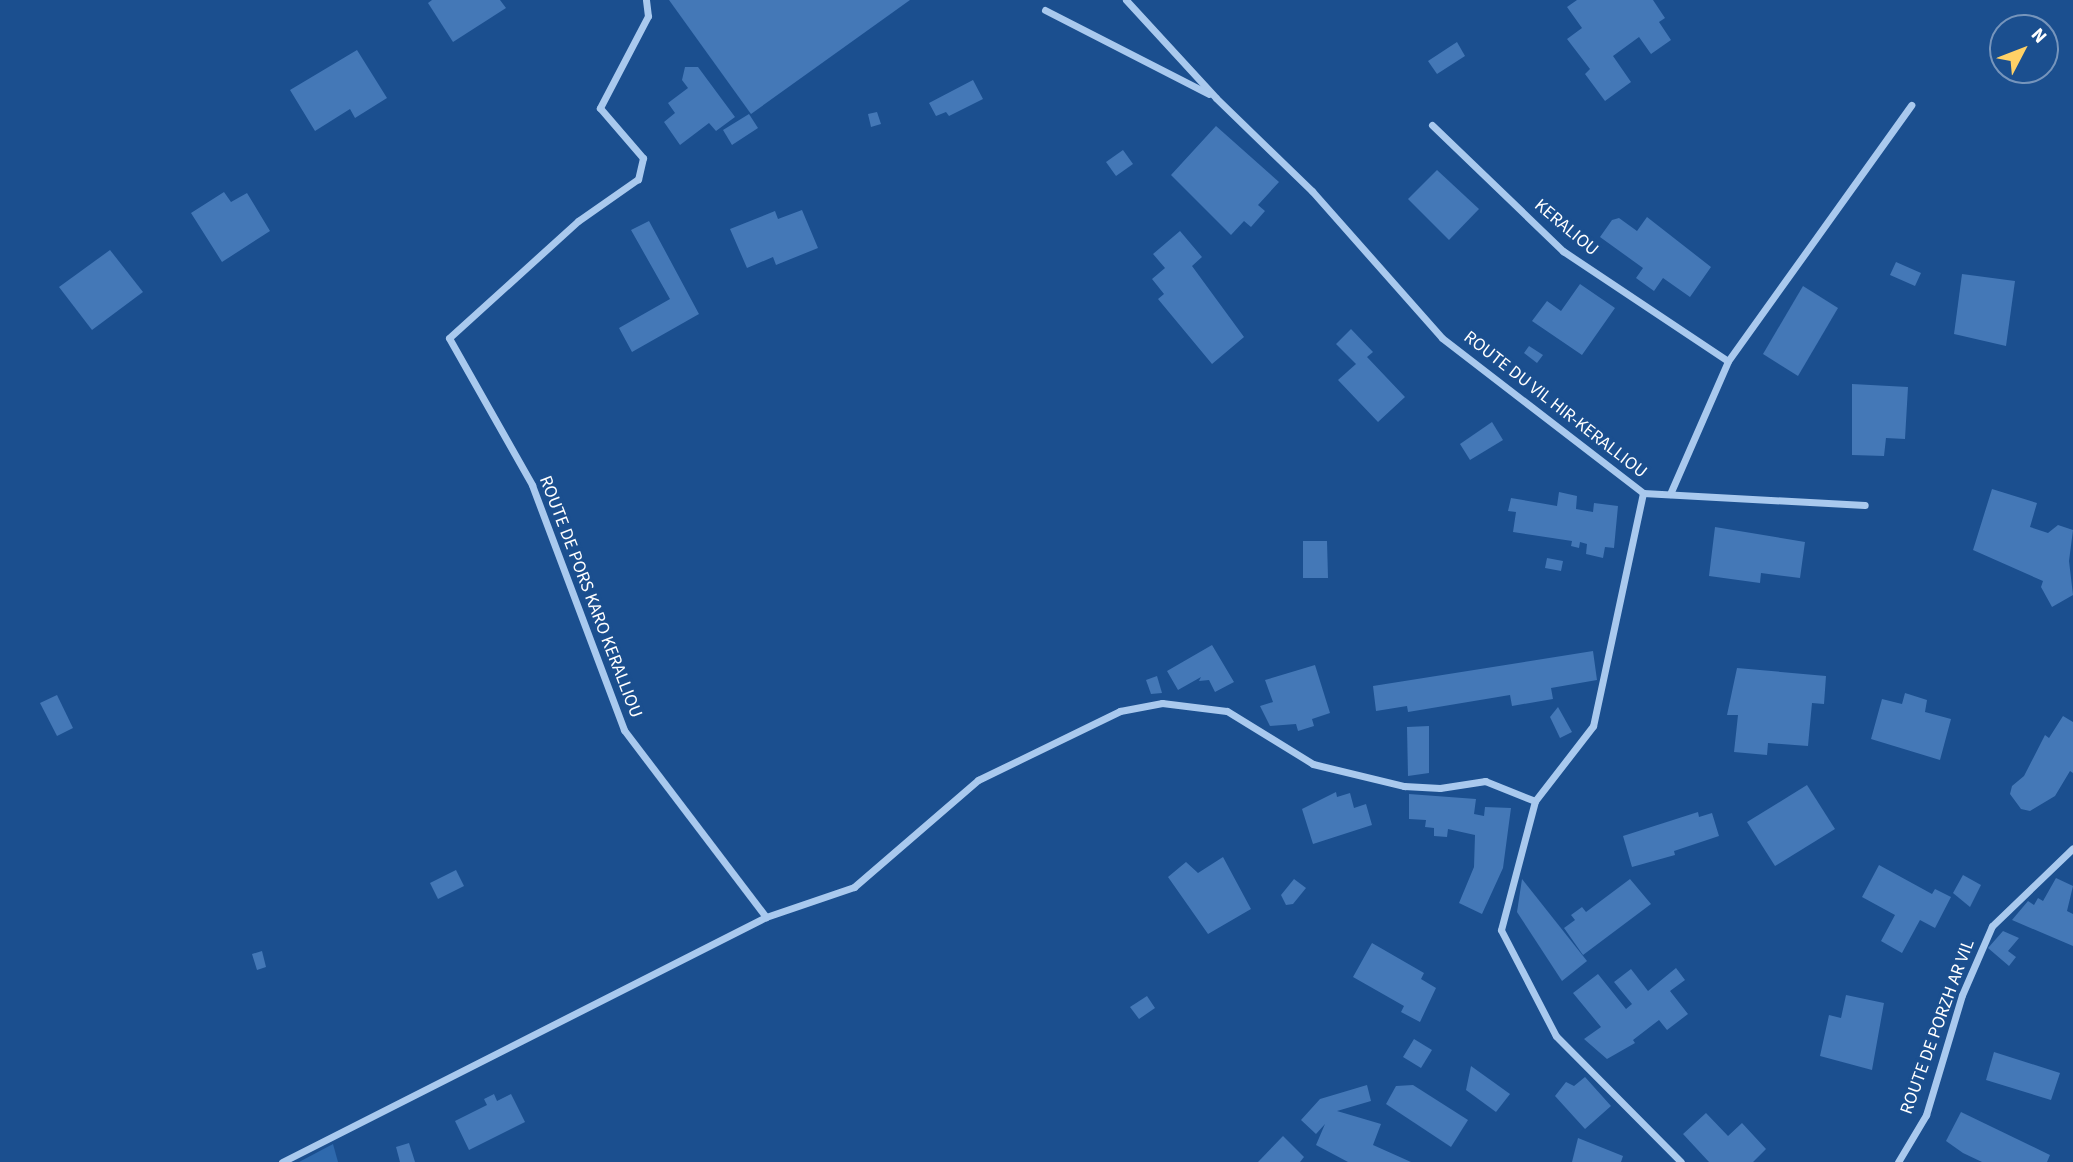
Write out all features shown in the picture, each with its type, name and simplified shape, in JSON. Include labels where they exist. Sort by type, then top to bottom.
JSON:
[{"type":"street","name":"ROUTE DE PORS KARO KERALLIOU","points":[[646,0],[648,16],[600,108],[643,158],[638,179],[578,221],[449,338],[532,485],[624,730],[766,917]]},
{"type":"street","name":"ROUTE DU VIL HIR-KERALLIOU","points":[[1126,0],[1216,98],[1312,191],[1442,338],[1643,493],[1593,726],[1535,801],[1501,930],[1556,1036],[1681,1162]]},
{"type":"street","points":[[1045,10],[1216,98]]},
{"type":"street","points":[[1670,494],[1728,361],[1911,105]]},
{"type":"street","name":"KERALIOU","points":[[1432,125],[1563,251],[1728,361]]},
{"type":"street","points":[[1643,493],[1865,505]]},
{"type":"street","points":[[282,1162],[766,917],[854,887],[978,780],[1120,711],[1162,703],[1227,711],[1313,764],[1404,786],[1440,788],[1485,782],[1535,801]]},
{"type":"street","name":"ROUTE DE PORZH AR VIL","points":[[1898,1162],[1926,1115],[1962,995],[1992,926],[2073,848]]},
{"type":"shaded area","points":[[333,1144],[338,1162],[299,1162]]},
{"type":"building","points":[[432,0],[500,0],[506,8],[453,42],[428,3]]},
{"type":"building","points":[[669,0],[910,0],[751,114]]},
{"type":"building","points":[[1577,0],[1653,0],[1665,18],[1659,22],[1671,40],[1651,54],[1639,37],[1613,56],[1631,82],[1605,101],[1585,74],[1590,69],[1567,39],[1582,28],[1567,7]]},
{"type":"building","points":[[1457,42],[1465,56],[1437,74],[1428,61]]},
{"type":"building","points":[[357,50],[387,98],[355,118],[350,109],[315,131],[290,90]]},
{"type":"building","points":[[685,67],[698,67],[735,117],[716,131],[709,123],[680,145],[664,122],[675,113],[668,103],[688,88],[682,80]]},
{"type":"building","points":[[973,80],[983,99],[949,116],[946,112],[936,116],[929,103]]},
{"type":"building","points":[[877,112],[881,124],[871,127],[868,114]]},
{"type":"building","points":[[749,114],[758,128],[732,145],[723,130]]},
{"type":"building","points":[[1216,126],[1279,182],[1258,205],[1265,211],[1251,227],[1244,221],[1231,235],[1171,175]]},
{"type":"building","points":[[1123,150],[1133,164],[1116,176],[1106,162]]},
{"type":"building","points":[[1437,170],[1479,209],[1449,240],[1408,199]]},
{"type":"building","points":[[224,192],[231,202],[247,193],[270,231],[222,262],[191,213]]},
{"type":"building","points":[[802,210],[818,248],[776,265],[773,257],[747,268],[730,229],[775,211],[778,219]]},
{"type":"building","points":[[1647,217],[1711,267],[1690,297],[1663,278],[1654,291],[1636,278],[1643,268],[1600,237],[1612,220],[1619,218],[1637,231]]},
{"type":"building","points":[[649,221],[699,314],[632,352],[619,328],[670,299],[631,230]]},
{"type":"building","points":[[1180,231],[1202,257],[1192,266],[1244,337],[1212,364],[1158,299],[1164,294],[1152,279],[1165,268],[1153,254]]},
{"type":"building","points":[[110,250],[143,292],[92,330],[59,287]]},
{"type":"building","points":[[1896,262],[1921,273],[1915,286],[1890,275]]},
{"type":"building","points":[[1962,274],[2015,281],[2006,346],[1954,334]]},
{"type":"building","points":[[1580,284],[1615,308],[1582,355],[1532,321],[1547,301],[1561,311]]},
{"type":"building","points":[[1803,286],[1838,308],[1798,376],[1763,354]]},
{"type":"building","points":[[1351,329],[1373,352],[1367,357],[1405,397],[1378,422],[1338,380],[1356,364],[1336,344]]},
{"type":"building","points":[[1529,346],[1543,355],[1537,363],[1524,353]]},
{"type":"building","points":[[1852,384],[1908,387],[1905,439],[1886,438],[1884,456],[1852,455]]},
{"type":"building","points":[[1492,422],[1503,440],[1470,460],[1460,444]]},
{"type":"building","points":[[1992,489],[2037,503],[2030,527],[2048,533],[2058,525],[2073,530],[2069,561],[2073,595],[2052,607],[2041,587],[2043,581],[1973,550]]},
{"type":"building","points":[[1559,492],[1577,496],[1576,509],[1593,512],[1594,503],[1618,506],[1614,548],[1605,547],[1603,558],[1586,554],[1587,544],[1580,542],[1579,548],[1571,546],[1572,541],[1513,532],[1516,512],[1508,511],[1511,498],[1557,506]]},
{"type":"building","points":[[1715,527],[1805,542],[1800,578],[1761,573],[1760,583],[1709,576]]},
{"type":"building","points":[[1303,541],[1327,541],[1328,578],[1303,578]]},
{"type":"building","points":[[1547,558],[1563,561],[1561,571],[1545,568]]},
{"type":"building","points":[[1212,645],[1234,682],[1215,692],[1209,680],[1199,681],[1201,677],[1178,690],[1167,671]]},
{"type":"building","points":[[1593,651],[1597,680],[1551,688],[1553,699],[1512,706],[1510,695],[1408,712],[1407,706],[1376,711],[1373,686]]},
{"type":"building","points":[[1315,665],[1330,713],[1312,719],[1314,726],[1298,731],[1296,724],[1270,726],[1260,706],[1273,702],[1265,680]]},
{"type":"building","points":[[1737,668],[1826,676],[1824,704],[1812,703],[1808,746],[1768,743],[1767,755],[1734,752],[1738,715],[1727,715]]},
{"type":"building","points":[[1157,676],[1162,693],[1151,694],[1146,680]]},
{"type":"building","points":[[1905,693],[1927,700],[1925,712],[1951,719],[1940,760],[1871,739],[1882,699],[1902,704]]},
{"type":"building","points":[[57,695],[73,728],[57,736],[40,703]]},
{"type":"building","points":[[1558,707],[1572,732],[1560,738],[1550,717]]},
{"type":"building","points":[[2063,716],[2073,722],[2073,773],[2070,771],[2055,796],[2030,811],[2021,809],[2010,794],[2012,786],[2024,776],[2045,735],[2049,738]]},
{"type":"building","points":[[1429,726],[1429,773],[1408,776],[1407,727]]},
{"type":"building","points":[[1807,785],[1835,829],[1775,866],[1747,822]]},
{"type":"building","points":[[1336,792],[1337,797],[1350,793],[1354,808],[1366,804],[1372,825],[1313,844],[1302,809]]},
{"type":"building","points":[[1409,794],[1476,799],[1474,814],[1484,816],[1485,807],[1511,808],[1503,868],[1482,914],[1459,903],[1474,867],[1475,835],[1448,829],[1447,837],[1434,836],[1434,828],[1425,827],[1426,820],[1409,819]]},
{"type":"building","points":[[1698,812],[1699,817],[1712,813],[1719,836],[1674,851],[1675,855],[1632,867],[1623,836]]},
{"type":"building","points":[[1223,857],[1251,909],[1208,934],[1168,877],[1186,862],[1198,873]]},
{"type":"building","points":[[1879,865],[1932,894],[1935,889],[1951,897],[1935,928],[1920,920],[1902,953],[1881,941],[1895,915],[1862,897]]},
{"type":"building","points":[[456,870],[464,886],[438,899],[430,883]]},
{"type":"building","points":[[1963,875],[1981,885],[1970,907],[1953,893]]},
{"type":"building","points":[[2056,878],[2073,886],[2067,911],[2073,914],[2073,946],[2012,920],[2028,901],[2034,905],[2038,898],[2043,901]]},
{"type":"building","points":[[1294,879],[1306,888],[1293,904],[1286,905],[1281,895]]},
{"type":"building","points":[[1522,879],[1587,961],[1562,981],[1517,912]]},
{"type":"building","points":[[1630,879],[1651,904],[1583,955],[1564,928],[1575,920],[1571,915],[1582,907],[1586,912]]},
{"type":"building","points":[[2003,931],[2019,938],[2008,951],[2016,957],[2009,966],[1988,948]]},
{"type":"building","points":[[1372,943],[1424,973],[1421,979],[1436,988],[1420,1022],[1401,1012],[1404,1006],[1353,977]]},
{"type":"building","points":[[262,951],[266,967],[257,970],[252,954]]},
{"type":"building","points":[[1676,968],[1685,980],[1670,991],[1688,1014],[1667,1030],[1659,1020],[1633,1040],[1635,1043],[1607,1059],[1584,1039],[1601,1027],[1573,993],[1598,974],[1626,1009],[1632,1004],[1614,982],[1631,969],[1648,991]]},
{"type":"building","points":[[1846,995],[1884,1003],[1872,1070],[1820,1056],[1829,1015],[1841,1018]]},
{"type":"building","points":[[1147,996],[1155,1008],[1139,1019],[1130,1007]]},
{"type":"building","points":[[1414,1039],[1432,1050],[1421,1068],[1403,1057]]},
{"type":"building","points":[[1994,1052],[2060,1073],[2051,1100],[1986,1080]]},
{"type":"building","points":[[1471,1066],[1510,1094],[1496,1112],[1466,1090]]},
{"type":"building","points":[[1585,1077],[1611,1106],[1585,1129],[1555,1096],[1566,1082],[1574,1086]]},
{"type":"building","points":[[1367,1085],[1371,1101],[1337,1111],[1381,1124],[1373,1145],[1411,1162],[1348,1162],[1316,1145],[1325,1124],[1316,1134],[1301,1120],[1320,1099]]},
{"type":"building","points":[[1413,1085],[1468,1120],[1451,1147],[1386,1104],[1396,1086]]},
{"type":"building","points":[[494,1094],[497,1101],[511,1094],[525,1122],[469,1150],[455,1121],[487,1105],[484,1099]]},
{"type":"building","points":[[1961,1112],[2050,1155],[2047,1162],[1982,1162],[1963,1153],[1946,1141]]},
{"type":"building","points":[[1706,1113],[1728,1136],[1742,1123],[1766,1149],[1753,1162],[1709,1162],[1683,1134]]},
{"type":"building","points":[[1283,1136],[1304,1157],[1300,1162],[1258,1162]]},
{"type":"building","points":[[1578,1138],[1623,1156],[1621,1162],[1572,1162]]},
{"type":"building","points":[[409,1143],[415,1162],[400,1162],[396,1147]]}]
